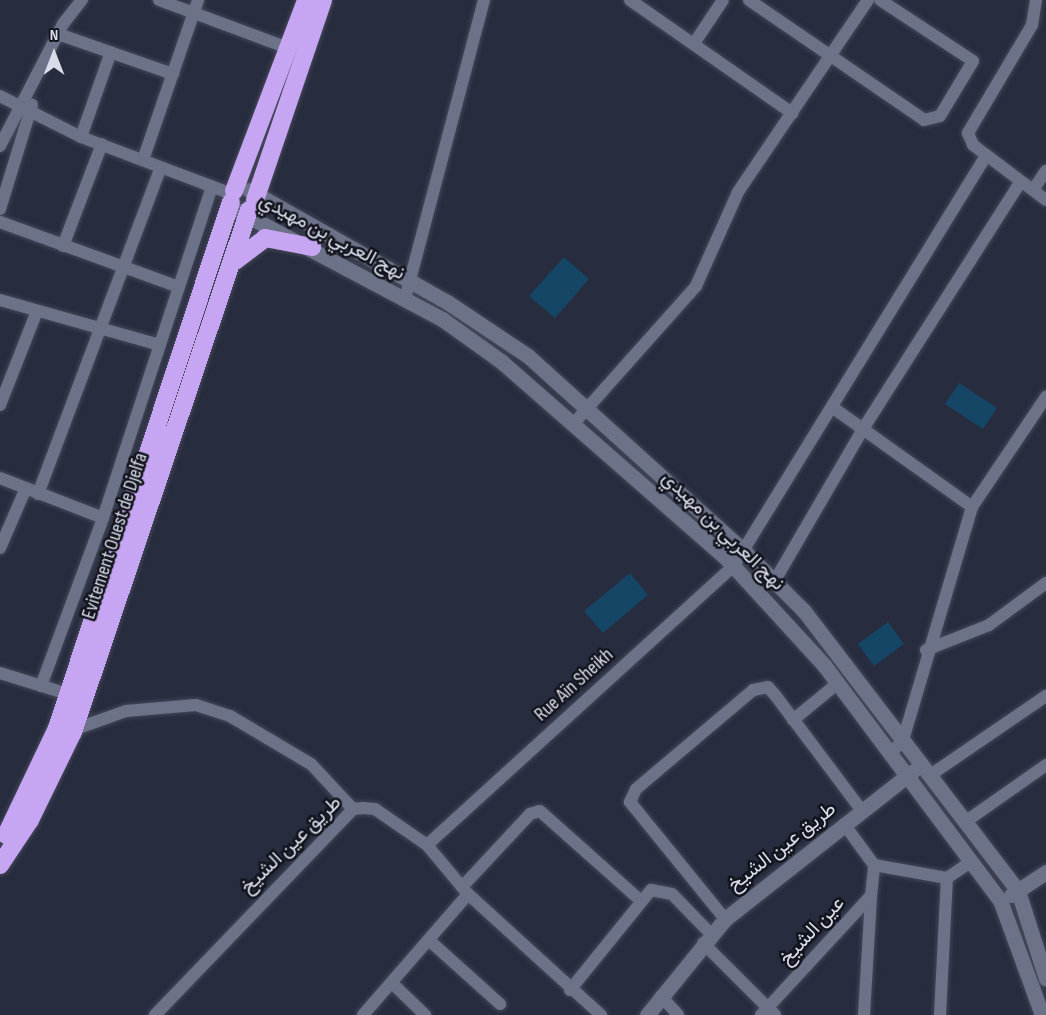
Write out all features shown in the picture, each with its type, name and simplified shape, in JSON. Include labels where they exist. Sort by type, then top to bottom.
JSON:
[{"type":"highway","name":"Evitement Ouest de Djelfa","points":[[0,865],[30,820],[65,730],[226,275],[244,201],[288,48],[306,0]]},
{"type":"highway","name":"Evitement Ouest de Djelfa","points":[[0,844],[65,730],[68,694],[244,201],[323,0]]},
{"type":"highway","points":[[226,275],[248,246],[265,238],[312,248]]},
{"type":"main road","name":"نهج العربي بن مهيدي","points":[[244,201],[312,248],[405,299],[502,362],[575,422],[733,567],[838,683],[1000,900],[1042,1015]]},
{"type":"main road","name":"نهج العربي بن مهيدي","points":[[244,201],[410,281],[528,356],[745,552],[804,611],[1018,891],[1046,979]]},
{"type":"main road","points":[[596,441],[609,428]]},
{"type":"main road","name":"طريق عين الشيخ","points":[[647,1015],[707,938],[725,919],[907,776],[925,770]]},
{"type":"main road","points":[[1000,900],[1044,875]]},
{"type":"street","points":[[0,146],[6,115],[30,88],[58,34],[82,0]]},
{"type":"street","points":[[159,0],[288,48]]},
{"type":"street","points":[[143,160],[198,0]]},
{"type":"street","points":[[405,299],[484,0]]},
{"type":"street","points":[[630,0],[695,42],[792,113]]},
{"type":"street","points":[[695,42],[723,0]]},
{"type":"street","points":[[749,0],[924,120],[948,108],[973,61],[880,0]]},
{"type":"street","points":[[575,422],[696,286],[709,265],[725,213],[868,0]]},
{"type":"street","points":[[1036,0],[1041,14],[971,123],[973,145],[1020,183],[1046,200]]},
{"type":"street","points":[[58,34],[173,74]]},
{"type":"street","points":[[81,137],[111,52]]},
{"type":"street","points":[[0,209],[29,124],[32,111],[30,88]]},
{"type":"street","points":[[0,96],[81,137],[143,160],[160,169],[212,186],[244,201]]},
{"type":"street","points":[[6,115],[29,124],[54,124]]},
{"type":"street","points":[[63,246],[102,144]]},
{"type":"street","name":"Rue Aïn Sheikh","points":[[427,845],[733,567],[745,552],[986,156]]},
{"type":"street","points":[[38,494],[126,269],[160,169]]},
{"type":"street","points":[[1033,190],[1046,171]]},
{"type":"street","points":[[774,582],[863,429],[1020,183]]},
{"type":"street","points":[[41,686],[103,518],[212,186]]},
{"type":"street","points":[[0,222],[179,287]]},
{"type":"street","points":[[0,300],[160,345]]},
{"type":"street","points":[[0,405],[37,311]]},
{"type":"street","points":[[891,753],[903,740],[926,650],[972,507],[1046,397]]},
{"type":"street","points":[[832,407],[972,507]]},
{"type":"street","points":[[0,478],[103,518]]},
{"type":"street","points":[[0,545],[26,489]]},
{"type":"street","points":[[926,650],[989,626],[1046,583]]},
{"type":"street","points":[[0,673],[68,694]]},
{"type":"street","points":[[793,720],[838,683]]},
{"type":"street","points":[[725,919],[636,812],[631,796],[758,687],[768,687],[862,812]]},
{"type":"street","points":[[925,770],[1046,696]]},
{"type":"street","points":[[65,730],[126,711],[196,705],[230,716],[311,764],[353,809]]},
{"type":"street","points":[[965,822],[1046,765]]},
{"type":"street","name":"طريق عين الشيخ","points":[[155,1015],[353,809],[375,809],[427,845],[465,890],[570,990],[587,1011],[601,1015]]},
{"type":"street","points":[[363,1015],[431,942],[465,890],[530,814],[540,812],[640,900]]},
{"type":"street","points":[[844,824],[874,865],[947,878],[971,862]]},
{"type":"street","name":"عين الشيخ","points":[[768,1013],[871,896],[874,865]]},
{"type":"street","points":[[940,1015],[947,878]]},
{"type":"street","points":[[570,990],[640,900],[651,890],[665,890],[768,1013]]},
{"type":"street","points":[[864,1015],[871,896]]},
{"type":"street","points":[[431,942],[500,1004]]},
{"type":"street","points":[[393,984],[425,1015]]},
{"type":"street","points":[[661,996],[678,1015]]},
{"type":"building","points":[[564,257],[589,279],[555,318],[529,296]]},
{"type":"building","points":[[959,383],[997,408],[983,429],[945,404]]},
{"type":"building","points":[[630,573],[648,595],[603,633],[584,611]]},
{"type":"building","points":[[888,622],[904,644],[874,666],[858,644]]}]
